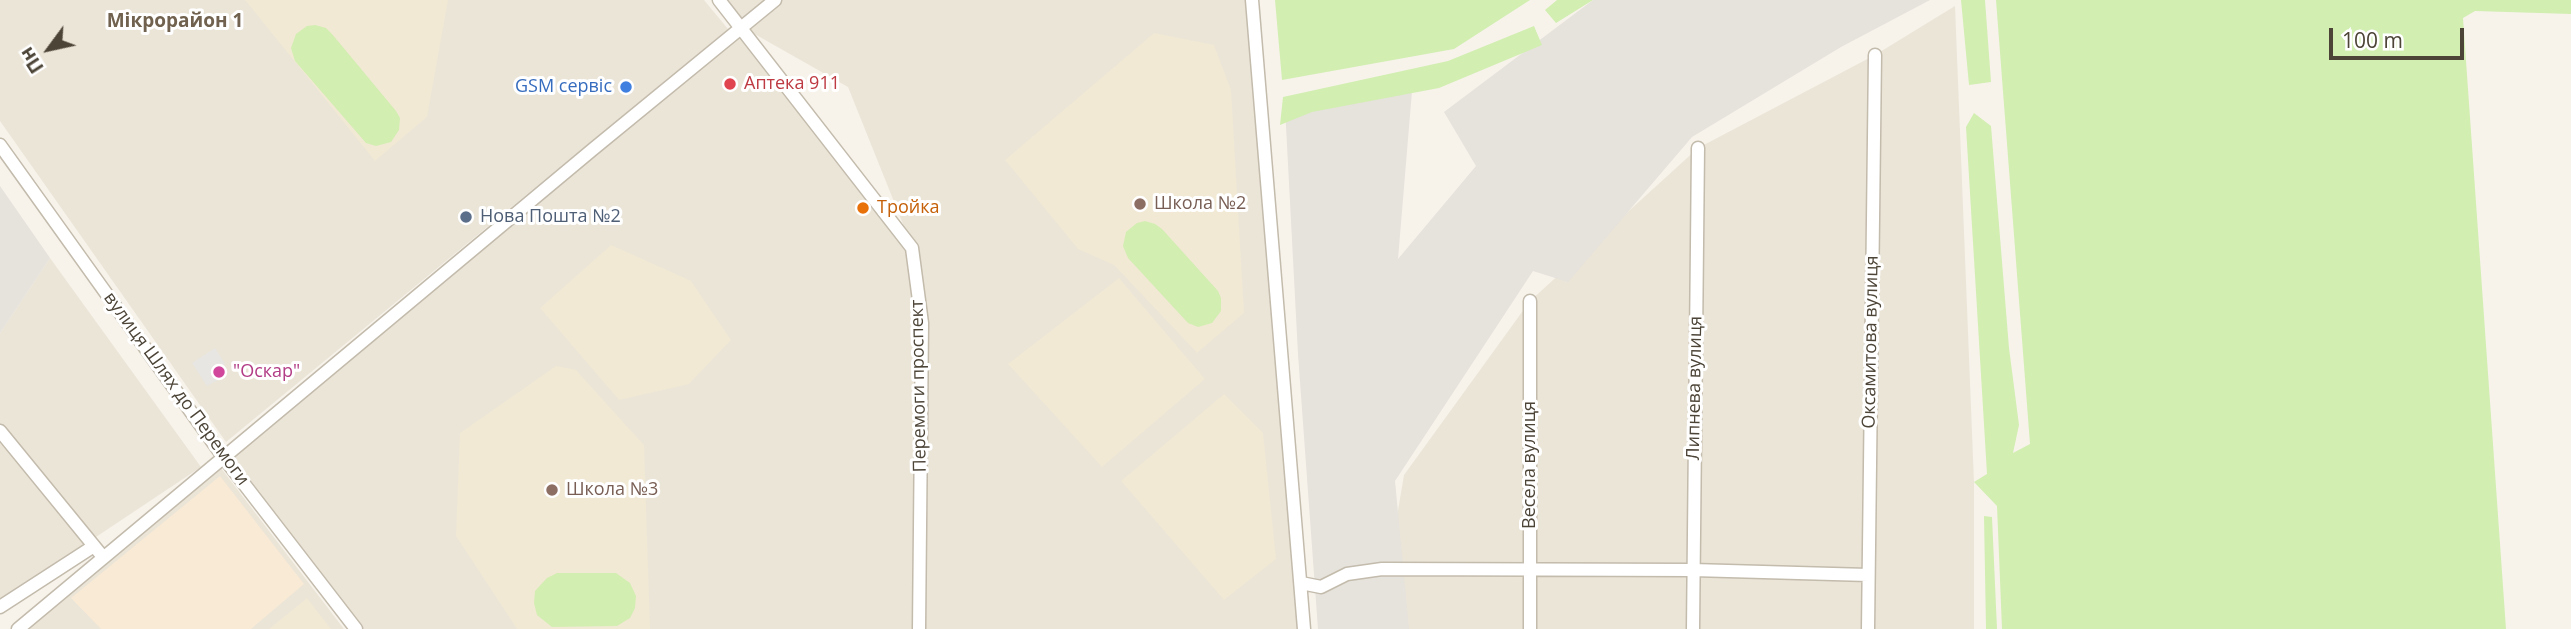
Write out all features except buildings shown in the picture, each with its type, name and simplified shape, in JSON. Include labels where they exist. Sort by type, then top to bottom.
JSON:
[{"type":"street","name":"Перемоги проспект","points":[[719,0],[912,248],[922,323],[919,629]]},
{"type":"street","points":[[18,629],[775,0]]},
{"type":"street","points":[[1252,0],[1304,629]]},
{"type":"street","name":"Оксамитова вулиця","points":[[1868,629],[1875,55]]},
{"type":"street","name":"вулиця Шлях до Перемоги","points":[[0,145],[224,458],[356,629]]},
{"type":"street","name":"Липнева вулиця","points":[[1693,629],[1698,148]]},
{"type":"street","name":"Весела вулиця","points":[[1530,300],[1530,629]]},
{"type":"street","points":[[0,431],[103,557]]},
{"type":"street","points":[[0,607],[94,546]]},
{"type":"street","points":[[1301,583],[1321,587],[1347,574],[1382,569],[1693,570],[1868,575]]},
{"type":"shaded area","name":"Мікрорайон 1","points":[[0,0],[704,0],[728,29],[226,442],[0,121]]},
{"type":"shaded area","points":[[245,0],[448,0],[427,117],[375,161]]},
{"type":"shaded area","points":[[720,0],[1257,0],[1311,629],[356,629],[224,458],[741,27]],"holes":[[[744,28],[848,87],[911,244]]]},
{"type":"shaded area","points":[[1593,0],[1930,0],[1841,47],[1692,137],[1568,282],[1533,271],[1395,481],[1409,629],[1318,629],[1298,354],[1285,107],[1412,91],[1398,259],[1476,166],[1444,112]]},
{"type":"shaded area","points":[[1955,6],[1974,482],[1974,629],[1391,629],[1388,569],[1404,475],[1530,301],[1698,148],[1875,55]]},
{"type":"shaded area","name":"Школа №2","points":[[1154,33],[1214,45],[1231,90],[1244,313],[1197,353],[1114,265],[1078,249],[1005,160]]},
{"type":"shaded area","points":[[0,186],[50,258],[0,333]]},
{"type":"shaded area","points":[[611,245],[691,281],[731,340],[689,384],[619,400],[540,308]]},
{"type":"shaded area","points":[[50,258],[201,467],[0,601],[0,333]]},
{"type":"shaded area","points":[[1119,278],[1205,379],[1102,467],[1008,364]]},
{"type":"shaded area","points":[[215,348],[225,364],[213,372],[218,380],[207,386],[192,363]]},
{"type":"shaded area","name":"Школа №3","points":[[556,366],[576,370],[644,445],[650,629],[517,629],[456,536],[460,433]]},
{"type":"shaded area","points":[[1224,394],[1263,433],[1276,559],[1224,600],[1121,481]]},
{"type":"shaded area","points":[[221,468],[344,629],[25,629]]},
{"type":"shaded area","points":[[220,476],[304,584],[251,629],[101,629],[71,598]]},
{"type":"shaded area","points":[[307,598],[331,629],[269,629]]},
{"type":"green space","points":[[1275,0],[1530,0],[1454,49],[1282,80]]},
{"type":"green space","points":[[1557,0],[1593,0],[1556,23],[1545,10]]},
{"type":"green space","points":[[1961,0],[1985,0],[1991,82],[1969,85]]},
{"type":"green space","points":[[1996,0],[2571,0],[2571,14],[2475,11],[2463,18],[2506,629],[2002,629],[1997,506],[1974,482],[1987,474],[1966,127],[1974,113],[1991,126],[2009,348],[2019,425],[2013,453],[2030,444]]},
{"type":"green space","points":[[307,26],[326,28],[332,34],[396,111],[400,118],[399,130],[391,142],[376,146],[366,143],[295,61],[291,48],[296,34]]},
{"type":"green space","points":[[1534,26],[1542,45],[1439,88],[1312,112],[1280,125],[1283,97],[1448,61]]},
{"type":"green space","points":[[1145,221],[1162,229],[1218,291],[1221,311],[1212,323],[1198,327],[1188,323],[1128,258],[1123,246],[1126,232],[1137,223]]},
{"type":"green space","points":[[1984,516],[1992,517],[1997,629],[1986,629]]},
{"type":"green space","points":[[557,573],[616,573],[630,583],[636,596],[635,608],[630,618],[617,626],[552,627],[537,615],[535,591],[547,578]]},
{"type":"place","name":"Аптека 911","points":[[730,84]]},
{"type":"place","name":"GSM сервіс","points":[[626,87]]},
{"type":"place","name":"Школа №2","points":[[1140,204]]},
{"type":"place","name":"Тройка","points":[[863,208]]},
{"type":"place","name":"Нова Пошта №2","points":[[466,217]]},
{"type":"place","name":"\"Оскар\"","points":[[219,372]]},
{"type":"place","name":"Школа №3","points":[[552,490]]},
{"type":"district","name":"Мікрорайон 1","points":[[175,22]]}]
